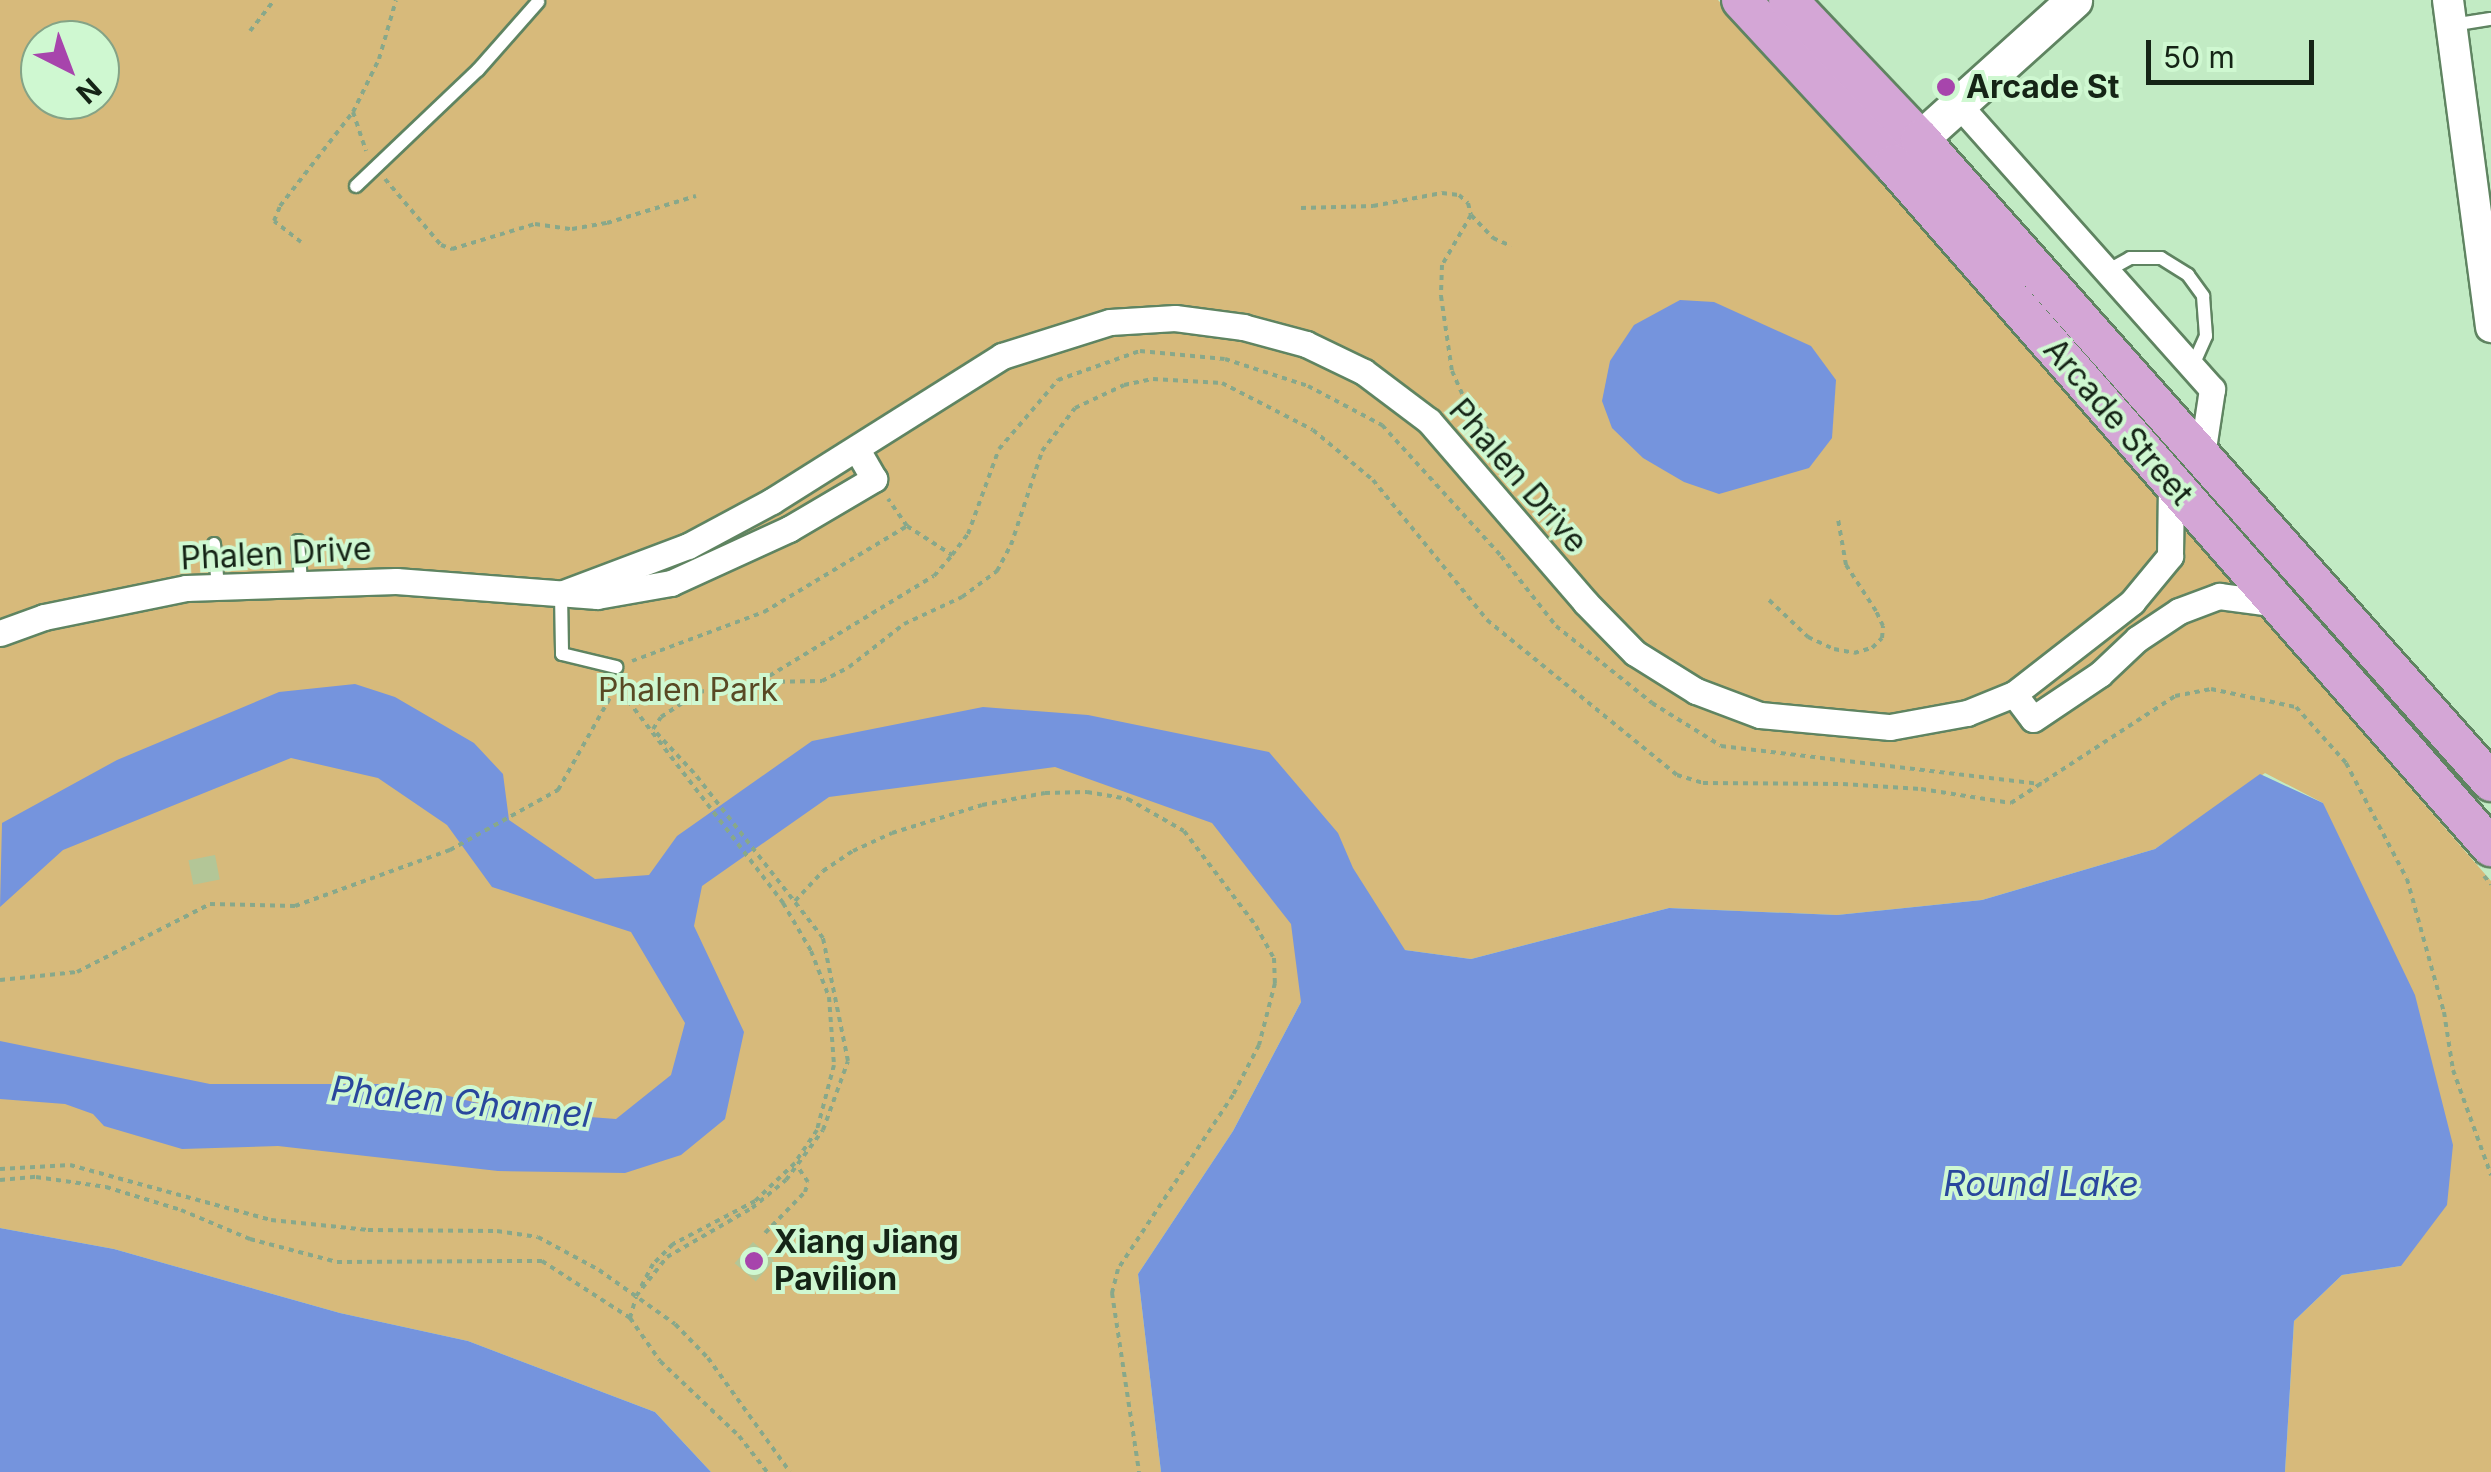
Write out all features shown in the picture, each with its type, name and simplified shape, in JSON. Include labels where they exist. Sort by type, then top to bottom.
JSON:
[{"type":"main road","name":"Arcade Street","points":[[1741,0],[1907,151],[2202,455],[2491,782]]},
{"type":"main road","points":[[1907,151],[2074,0]]},
{"type":"main road","name":"Arcade Street","points":[[1799,4],[1907,151],[2171,482],[2491,848]]},
{"type":"main road","points":[[2440,724],[2491,742]]},
{"type":"street","points":[[2450,12],[2483,201],[2491,327]]},
{"type":"street","points":[[1958,104],[2212,389],[2202,455]]},
{"type":"street","name":"Phalen Drive","points":[[561,594],[688,546],[857,449],[1002,356],[1054,336],[1110,322],[1175,318],[1243,326],[1306,344],[1364,372],[1429,421],[1622,640],[1696,691],[1760,716],[1890,728],[1966,712],[2014,694],[2132,602],[2170,556],[2171,482]]},
{"type":"street","points":[[857,449],[874,479]]},
{"type":"street","name":"Phalen Drive","points":[[0,633],[44,617],[186,588],[218,586],[396,581],[597,596],[671,582],[789,530],[874,479]]},
{"type":"street","points":[[2014,694],[2033,719],[2100,674],[2179,611],[2219,596],[2279,604]]},
{"type":"street","points":[[2132,602],[2154,628]]},
{"type":"street","points":[[2097,632],[2119,656]]},
{"type":"lane","points":[[356,186],[478,70],[538,2]]},
{"type":"lane","points":[[2450,12],[2491,19]]},
{"type":"lane","points":[[2106,272],[2130,258],[2160,258],[2188,275],[2203,296],[2206,336],[2192,367]]},
{"type":"lane","points":[[298,541],[301,582]]},
{"type":"lane","points":[[214,544],[218,586]]},
{"type":"lane","points":[[561,594],[562,654],[616,667]]},
{"type":"path","points":[[250,31],[274,0]]},
{"type":"path","points":[[301,242],[274,220],[280,206],[353,112],[380,60],[396,0]]},
{"type":"path","points":[[353,112],[377,170],[442,245],[452,249],[535,224],[572,229],[607,223],[696,196]]},
{"type":"path","points":[[1301,208],[1373,206],[1442,194],[1459,195],[1493,238],[1510,246]]},
{"type":"path","points":[[1471,215],[1442,265],[1441,296],[1452,371],[1466,402],[1523,476]]},
{"type":"path","points":[[760,682],[934,576],[968,534],[999,449],[1058,380],[1140,351],[1225,359],[1308,386],[1382,425],[1501,556],[1556,626],[1652,703],[1722,746],[2042,784]]},
{"type":"path","points":[[616,687],[692,695],[760,682],[822,681],[849,667],[904,624],[962,596],[997,571],[1011,545],[1042,451],[1075,408],[1124,385],[1178,378],[1222,383],[1313,430],[1344,454],[1373,480],[1487,620],[1676,776],[1703,783],[1782,782],[1921,789],[2010,804],[2175,696],[2211,689],[2296,708],[2346,763],[2407,878],[2444,1012],[2453,1070],[2491,1175]]},
{"type":"path","points":[[874,479],[907,526],[952,555]]},
{"type":"path","points":[[1769,600],[1808,637],[1834,649],[1854,653],[1872,648],[1882,638],[1883,626],[1876,611],[1846,566],[1838,520]]},
{"type":"path","points":[[0,980],[77,972],[210,904],[295,906],[450,850],[558,790],[616,687],[616,667],[764,612],[907,526]]},
{"type":"path","points":[[616,687],[694,773],[823,938],[846,1031],[848,1060],[823,1130],[796,1164],[752,1208],[667,1257],[636,1296],[630,1318]]},
{"type":"path","points":[[652,729],[661,717],[692,695]]},
{"type":"path","points":[[652,729],[772,888],[811,951],[830,998],[834,1065],[823,1130]]},
{"type":"path","points":[[795,902],[824,871],[852,850],[892,834],[982,805],[1045,793],[1087,792],[1128,799],[1184,831],[1256,926],[1274,958],[1270,1010],[1259,1045],[1233,1096],[1118,1268],[1112,1293],[1139,1472]]},
{"type":"path","points":[[766,1233],[806,1192],[808,1182],[796,1164]]},
{"type":"path","points":[[0,1169],[70,1165],[271,1220],[368,1230],[497,1231],[538,1237],[676,1324],[708,1358],[790,1472]]},
{"type":"path","points":[[0,1180],[36,1177],[106,1187],[180,1210],[250,1240],[337,1262],[542,1261],[630,1318],[660,1361],[739,1436],[767,1472]]},
{"type":"green space","name":"Phalen Park","points":[[0,0],[1718,0],[1869,164],[2491,881],[2491,1472],[2285,1472],[2294,1321],[2342,1275],[2401,1266],[2323,803],[2265,773],[2155,849],[1982,900],[1837,915],[1669,908],[1471,959],[1405,950],[1301,1002],[1233,1131],[1138,1274],[1161,1472],[711,1472],[655,1412],[468,1341],[340,1313],[114,1249],[0,1228]]},
{"type":"water","points":[[1680,300],[1714,302],[1811,346],[1836,380],[1832,438],[1809,468],[1719,494],[1684,482],[1643,458],[1612,428],[1602,401],[1610,361],[1634,325]]},
{"type":"water","name":"Round Lake","points":[[355,684],[395,697],[474,743],[503,774],[509,820],[595,879],[649,875],[677,836],[812,741],[983,707],[1088,715],[1269,752],[1338,833],[1353,868],[1405,950],[1471,959],[1669,908],[1837,915],[1982,900],[2155,849],[2260,774],[2323,803],[2415,995],[2453,1145],[2447,1205],[2401,1266],[2342,1275],[2294,1321],[2285,1472],[1161,1472],[1138,1274],[1233,1131],[1301,1002],[1291,924],[1212,823],[1055,767],[829,797],[702,886],[694,926],[744,1032],[725,1119],[681,1155],[625,1173],[498,1171],[278,1146],[182,1149],[104,1126],[93,1114],[65,1104],[0,1099],[0,1041],[210,1084],[399,1084],[511,1111],[616,1119],[671,1075],[685,1023],[631,932],[492,887],[447,825],[378,778],[291,758],[63,850],[0,907],[2,823],[117,760],[279,692]]},
{"type":"water","points":[[0,1228],[114,1249],[340,1313],[468,1341],[655,1412],[711,1472],[0,1472]]},
{"type":"building","points":[[215,855],[220,880],[193,885],[188,860]]},
{"type":"building","name":"Xiang Jiang Pavilion","points":[[753,1242],[774,1260],[756,1282],[735,1263]]},
{"type":"place","name":"Arcade St","points":[[1946,87]]},
{"type":"place","name":"Xiang Jiang Pavilion","points":[[754,1261]]},
{"type":"water label","name":"Phalen Channel","points":[[461,1101]]}]
